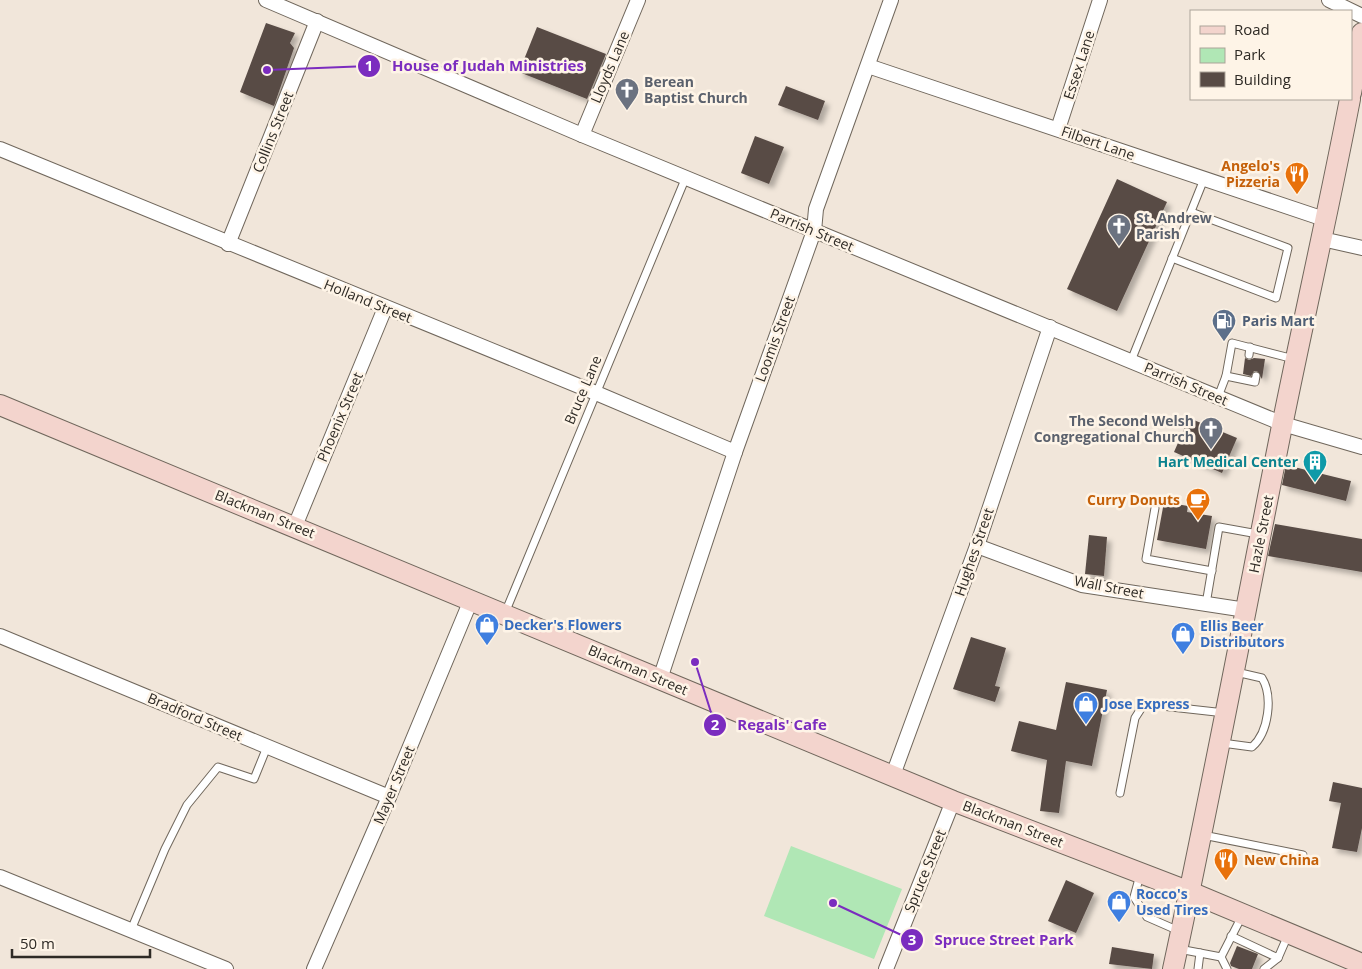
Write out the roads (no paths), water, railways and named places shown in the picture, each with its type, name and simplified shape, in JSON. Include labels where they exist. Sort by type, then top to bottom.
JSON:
[{"type":"main road","points":[[1352,88],[1362,33]]},
{"type":"main road","name":"Hazle Street","points":[[1173,969],[1203,835],[1282,424],[1350,100]]},
{"type":"main road","name":"Blackman Street","points":[[0,405],[953,801],[1190,892],[1362,964]]},
{"type":"street","name":"Parrish Street","points":[[266,0],[814,232],[1050,327],[1282,424],[1362,447]]},
{"type":"street","name":"Lloyds Lane","points":[[582,135],[638,0]]},
{"type":"street","name":"Loomis Street","points":[[660,679],[735,452],[814,232],[816,209],[891,0]]},
{"type":"street","name":"Essex Lane","points":[[1058,129],[1100,0]]},
{"type":"street","points":[[1329,0],[1350,10]]},
{"type":"street","name":"Collins Street","points":[[228,244],[317,21]]},
{"type":"street","name":"Filbert Lane","points":[[868,66],[1026,121],[1058,129],[1204,179],[1362,248]]},
{"type":"street","name":"Holland Street","points":[[0,149],[228,244],[596,393],[735,452]]},
{"type":"street","name":"Phoenix Street","points":[[294,526],[385,308]]},
{"type":"street","name":"Hughes Street","points":[[893,775],[977,546],[1050,327]]},
{"type":"street","name":"Wall Street","points":[[977,546],[1082,585],[1246,610]]},
{"type":"street","name":"Mayer Street","points":[[314,969],[389,797],[471,600]]},
{"type":"street","name":"Bradford Street","points":[[0,636],[389,797]]},
{"type":"street","name":"Spruce Street","points":[[886,969],[953,801]]},
{"type":"street","points":[[0,876],[226,969]]},
{"type":"lane","name":"Bruce Lane","points":[[505,614],[686,177]]},
{"type":"lane","points":[[1131,361],[1204,179]]},
{"type":"lane","points":[[1172,258],[1276,298],[1288,248],[1191,212]]},
{"type":"lane","points":[[1218,397],[1226,376],[1232,343],[1250,347],[1260,354],[1296,360]]},
{"type":"lane","points":[[1249,355],[1250,347]]},
{"type":"lane","points":[[1226,376],[1245,377],[1255,382],[1256,376]]},
{"type":"lane","points":[[1155,508],[1146,559],[1212,571]]},
{"type":"lane","points":[[1206,604],[1219,527],[1261,535]]},
{"type":"lane","points":[[1220,743],[1252,747],[1259,741],[1263,732],[1269,695],[1268,687],[1262,678],[1234,672]]},
{"type":"lane","points":[[1120,793],[1135,718],[1144,704],[1225,713]]},
{"type":"lane","points":[[131,930],[165,849],[187,805],[218,767],[254,779],[267,747]]},
{"type":"lane","points":[[1203,835],[1303,855]]},
{"type":"lane","points":[[1141,873],[1134,897],[1147,917],[1200,953],[1221,957]]},
{"type":"lane","points":[[1221,957],[1243,914]]},
{"type":"lane","points":[[1264,969],[1278,958],[1289,933]]},
{"type":"lane","points":[[1231,936],[1278,958]]},
{"type":"lane","points":[[1198,969],[1200,953]]},
{"type":"lane","points":[[1221,957],[1227,969]]},
{"type":"place","name":"House of Judah Ministries","points":[[267,70]]},
{"type":"place","name":"Berean Baptist Church","points":[[627,111]]},
{"type":"place","name":"Angelo's Pizzeria","points":[[1297,195]]},
{"type":"place","name":"St. Andrew Parish","points":[[1119,247]]},
{"type":"place","name":"Paris Mart","points":[[1224,342]]},
{"type":"place","name":"The Second Welsh Congregational Church","points":[[1211,450]]},
{"type":"place","name":"Hart Medical Center","points":[[1315,483]]},
{"type":"place","name":"Curry Donuts","points":[[1198,521]]},
{"type":"place","name":"Decker's Flowers","points":[[487,646]]},
{"type":"place","name":"Ellis Beer Distributors","points":[[1183,655]]},
{"type":"place","name":"Regals' Cafe","points":[[695,662]]},
{"type":"place","name":"Jose Express","points":[[1086,725]]},
{"type":"place","name":"New China","points":[[1226,881]]},
{"type":"place","name":"Spruce Street Park","points":[[833,903]]},
{"type":"place","name":"Rocco's Used Tires","points":[[1119,923]]}]
